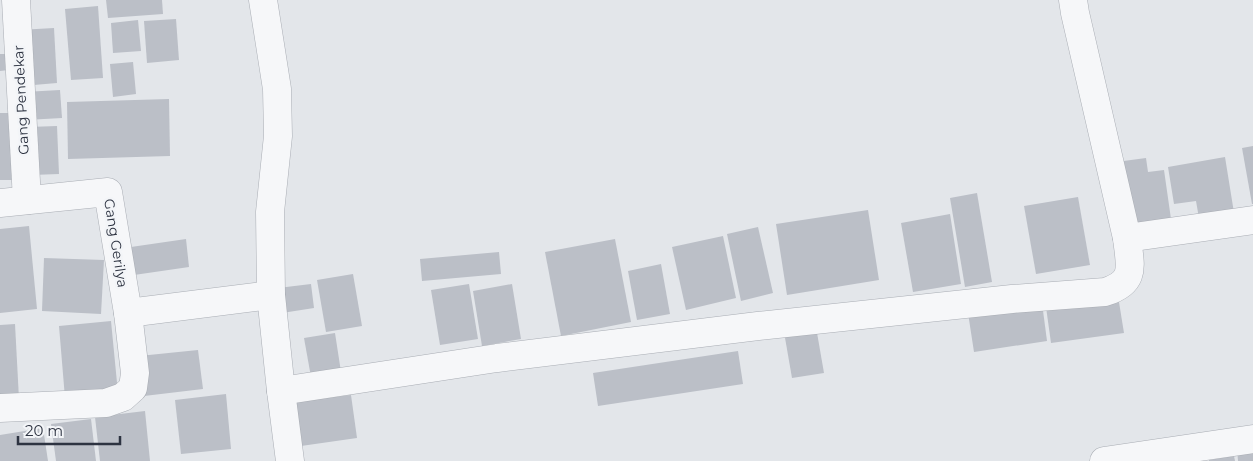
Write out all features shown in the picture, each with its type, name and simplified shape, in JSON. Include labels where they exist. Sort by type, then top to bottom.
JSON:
[{"type":"street","name":"Gang Pendekar","points":[[16,0],[27,200]]},
{"type":"street","points":[[263,0],[277,89],[278,136],[270,212],[271,295],[280,391],[290,461]]},
{"type":"street","points":[[280,391],[497,358],[748,327],[1012,299],[1105,292],[1120,287],[1130,272],[1127,238],[1073,0]]},
{"type":"street","name":"Gang Gerilya","points":[[0,204],[108,192],[128,313]]},
{"type":"street","points":[[1127,238],[1253,220]]},
{"type":"street","points":[[0,408],[106,403],[123,397],[133,388],[135,372],[128,313],[271,295]]},
{"type":"street","points":[[1104,461],[1253,439]]},
{"type":"building","points":[[106,0],[162,0],[163,14],[108,18]]},
{"type":"building","points":[[98,6],[103,78],[71,80],[65,9]]},
{"type":"building","points":[[176,19],[179,60],[147,63],[144,21]]},
{"type":"building","points":[[138,20],[141,51],[113,53],[111,23]]},
{"type":"building","points":[[54,28],[57,83],[22,86],[19,30]]},
{"type":"building","points":[[0,54],[8,54],[9,70],[0,71]]},
{"type":"building","points":[[133,62],[136,94],[113,97],[110,64]]},
{"type":"building","points":[[60,90],[62,118],[26,120],[24,92]]},
{"type":"building","points":[[169,99],[170,156],[68,159],[67,102]]},
{"type":"building","points":[[0,113],[14,113],[16,180],[0,180]]},
{"type":"building","points":[[57,126],[59,174],[32,175],[29,127]]},
{"type":"building","points":[[1253,146],[1253,204],[1252,204],[1242,148]]},
{"type":"building","points":[[1225,157],[1235,219],[1200,224],[1196,201],[1174,204],[1168,167]]},
{"type":"building","points":[[1146,158],[1148,172],[1164,170],[1172,226],[1126,233],[1116,162]]},
{"type":"building","points":[[977,193],[992,282],[965,287],[950,198]]},
{"type":"building","points":[[1078,197],[1090,265],[1036,274],[1024,206]]},
{"type":"building","points":[[868,210],[879,280],[787,295],[776,224]]},
{"type":"building","points":[[950,214],[961,284],[913,292],[901,223]]},
{"type":"building","points":[[29,226],[37,309],[0,313],[0,229]]},
{"type":"building","points":[[758,227],[773,293],[741,301],[727,234]]},
{"type":"building","points":[[723,236],[736,298],[686,310],[672,247]]},
{"type":"building","points":[[186,239],[189,267],[134,275],[131,247]]},
{"type":"building","points":[[615,239],[631,322],[561,336],[545,252]]},
{"type":"building","points":[[499,252],[501,274],[422,281],[420,259]]},
{"type":"building","points":[[44,258],[104,260],[101,314],[42,311]]},
{"type":"building","points":[[661,264],[670,314],[637,320],[628,271]]},
{"type":"building","points":[[353,274],[362,326],[326,332],[317,280]]},
{"type":"building","points":[[311,284],[314,308],[282,313],[278,288]]},
{"type":"building","points":[[469,284],[478,339],[440,345],[431,290]]},
{"type":"building","points":[[512,284],[521,339],[482,346],[473,291]]},
{"type":"building","points":[[1118,296],[1124,333],[1051,343],[1046,307]]},
{"type":"building","points":[[1042,303],[1047,341],[974,352],[968,313]]},
{"type":"building","points":[[111,321],[118,393],[65,398],[59,326]]},
{"type":"building","points":[[15,324],[19,399],[0,401],[0,325]]},
{"type":"building","points":[[816,327],[824,373],[792,378],[784,332]]},
{"type":"building","points":[[335,333],[341,372],[311,377],[304,338]]},
{"type":"building","points":[[198,350],[203,389],[144,396],[139,356]]},
{"type":"building","points":[[738,351],[743,384],[598,406],[593,373]]},
{"type":"building","points":[[226,394],[231,449],[181,454],[175,400]]},
{"type":"building","points":[[351,395],[357,438],[301,446],[295,402]]},
{"type":"building","points":[[145,411],[150,461],[100,461],[95,417]]},
{"type":"building","points":[[91,419],[96,461],[56,461],[51,424]]},
{"type":"building","points":[[43,428],[48,461],[0,461],[0,435]]},
{"type":"building","points":[[1253,446],[1253,461],[1238,461],[1237,448]]},
{"type":"building","points":[[1234,456],[1235,461],[1209,461],[1209,460]]}]
